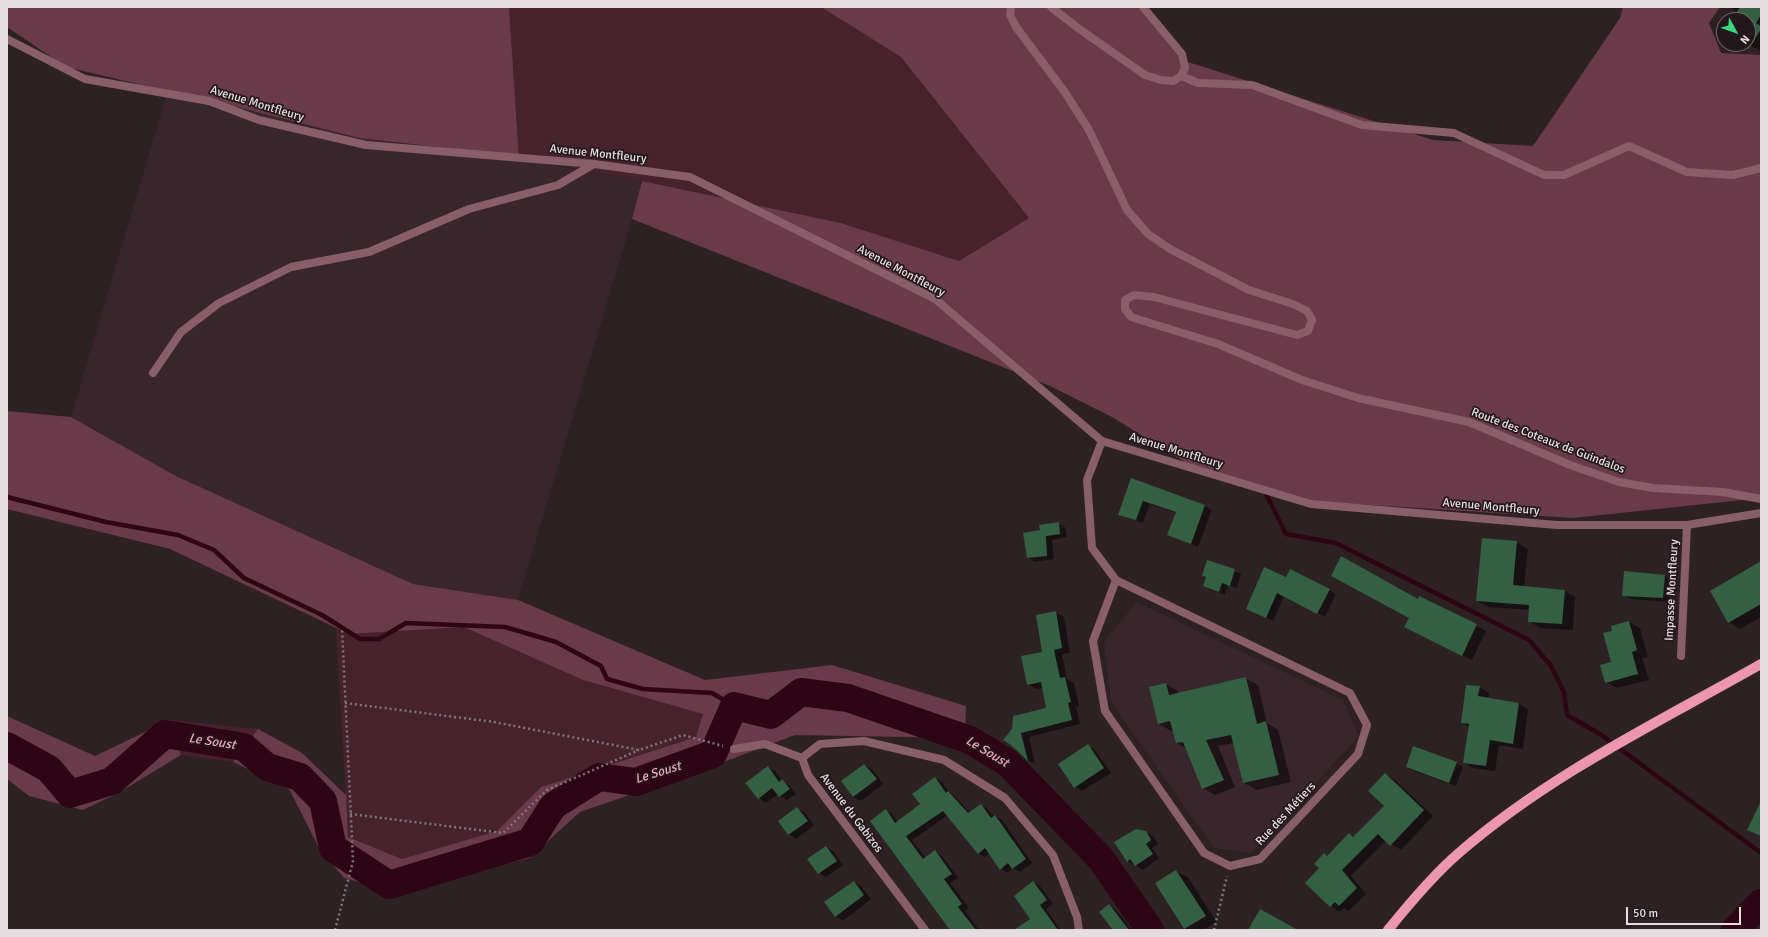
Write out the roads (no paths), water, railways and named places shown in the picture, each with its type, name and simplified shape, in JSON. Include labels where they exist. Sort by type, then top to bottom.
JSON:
[{"type":"main road","points":[[1388,930],[1409,904],[1459,852],[1531,798],[1607,751],[1761,664]]},
{"type":"street","name":"Route des Coteaux de Guindalos","points":[[1011,7],[1010,14],[1016,27],[1064,91],[1089,130],[1128,210],[1148,234],[1170,250],[1249,290],[1293,304],[1307,311],[1312,320],[1308,331],[1297,335],[1154,297],[1134,295],[1125,300],[1125,309],[1130,317],[1218,344],[1302,380],[1358,398],[1469,422],[1570,464],[1619,482],[1653,488],[1723,492],[1761,499]]},
{"type":"street","points":[[1051,7],[1145,75],[1161,80],[1173,81],[1181,76],[1185,68],[1182,54],[1144,7]]},
{"type":"street","name":"Avenue Montfleury","points":[[7,39],[85,79],[209,101],[259,120],[366,145],[594,164],[690,177],[935,299],[1102,441],[1311,504],[1557,524],[1687,525],[1761,513]]},
{"type":"street","points":[[1181,76],[1198,83],[1252,86],[1362,125],[1454,133],[1544,175],[1564,175],[1629,146],[1687,172],[1733,175],[1761,168]]},
{"type":"street","points":[[153,373],[181,332],[219,303],[291,267],[369,252],[469,209],[558,184],[594,164]]},
{"type":"street","name":"Rue des Métiers","points":[[1102,441],[1087,480],[1092,548],[1116,580],[1350,693],[1367,725],[1358,754],[1260,859],[1230,866],[1204,853],[1105,712],[1093,641],[1116,580]]},
{"type":"street","name":"Impasse Montfleury","points":[[1681,656],[1687,525]]},
{"type":"street","points":[[734,749],[765,744],[802,758],[820,744],[864,741],[944,760],[1005,798],[1053,855],[1077,918],[1079,930]]},
{"type":"street","name":"Avenue du Gabizos","points":[[802,758],[808,775],[925,930]]},
{"type":"waterway","points":[[1265,492],[1286,534],[1336,543],[1529,640],[1551,666],[1564,692],[1567,715],[1600,734],[1761,853]]},
{"type":"waterway","points":[[7,497],[106,522],[178,535],[214,550],[244,578],[322,615],[360,639],[379,639],[406,623],[505,627],[556,642],[601,666],[607,679],[643,689],[712,693],[734,706]]},
{"type":"waterway","name":"Le Soust","points":[[7,746],[49,769],[70,794],[112,781],[165,734],[244,747],[267,767],[300,777],[323,801],[333,848],[389,885],[530,842],[553,806],[599,777],[636,782],[713,754],[734,706],[771,715],[801,692],[848,698],[970,740],[1008,763],[1101,859],[1150,930]]},
{"type":"waterway","name":"Le Soust","points":[[1735,930],[1761,903]]}]
